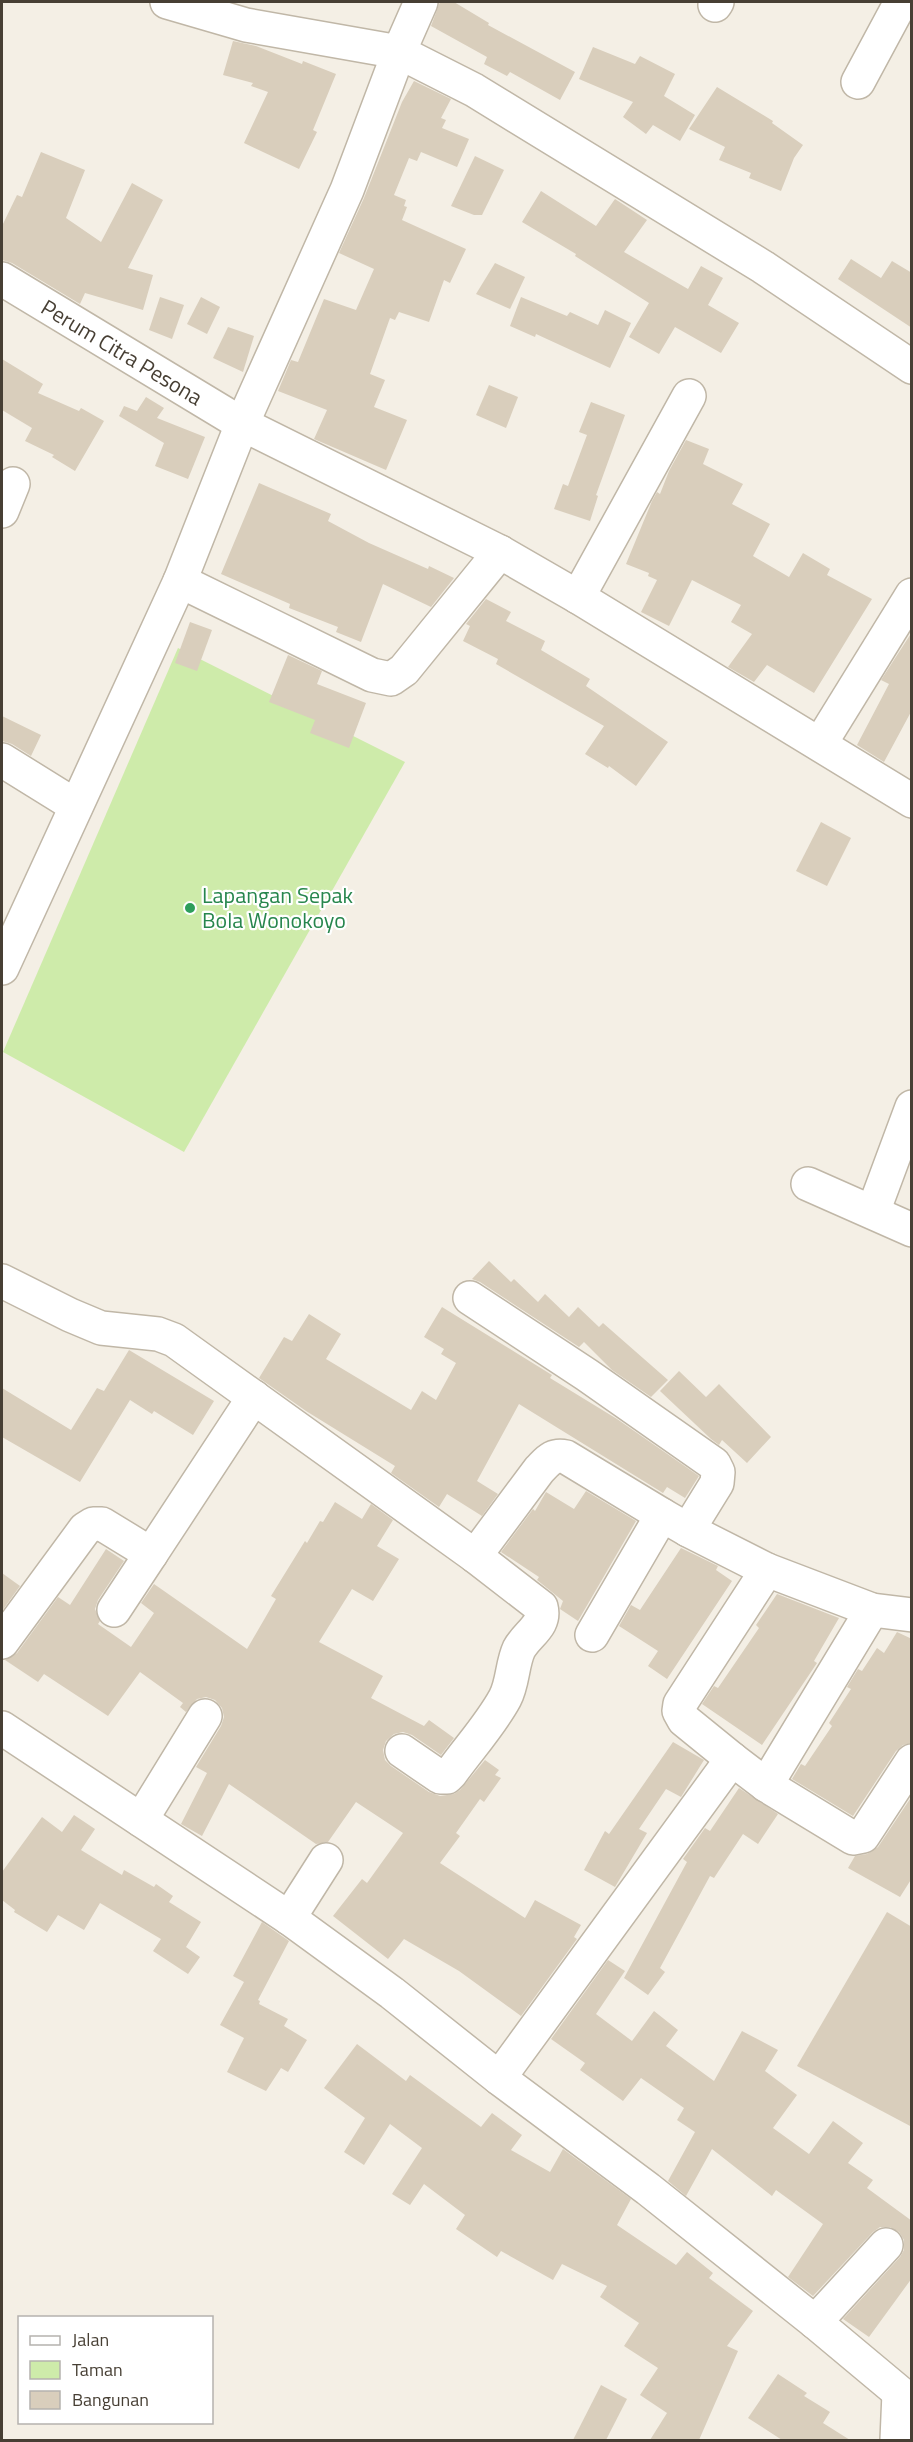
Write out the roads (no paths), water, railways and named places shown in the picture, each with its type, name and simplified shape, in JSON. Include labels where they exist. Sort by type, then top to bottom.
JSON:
[{"type":"street","points":[[167,2],[246,25],[399,52],[474,90],[763,267],[912,367]]},
{"type":"street","points":[[2,968],[180,580],[242,424],[347,190],[399,52],[421,2]]},
{"type":"street","points":[[858,82],[901,2]]},
{"type":"street","name":"Perum Citra Pesona","points":[[2,279],[242,424],[500,552],[578,597],[912,801]]},
{"type":"street","points":[[578,597],[690,396]]},
{"type":"street","points":[[180,580],[372,675],[391,679],[404,670],[500,552]]},
{"type":"street","points":[[820,744],[912,595]]},
{"type":"street","points":[[2,760],[76,806]]},
{"type":"street","points":[[873,1212],[910,1113]]},
{"type":"street","points":[[808,1184],[912,1230]]},
{"type":"street","points":[[2,1281],[101,1328],[158,1334],[174,1340],[481,1561],[541,1607],[543,1615],[541,1623],[519,1650],[505,1698],[447,1777],[440,1777],[402,1751]]},
{"type":"street","points":[[470,1298],[714,1464],[718,1472],[717,1483],[675,1522],[592,1635]]},
{"type":"street","points":[[114,1610],[254,1397]]},
{"type":"street","points":[[481,1561],[539,1470],[549,1458],[558,1455],[566,1457],[675,1522],[767,1570],[872,1610],[912,1615]]},
{"type":"street","points":[[2,1642],[85,1529],[93,1524],[102,1524],[151,1554]]},
{"type":"street","points":[[767,1570],[680,1704],[679,1712],[684,1720],[766,1785],[854,1838],[863,1836],[912,1761]]},
{"type":"street","points":[[766,1785],[872,1610]]},
{"type":"street","points":[[141,1821],[205,1716]]},
{"type":"street","points":[[2,1728],[289,1918],[392,1992],[499,2079],[648,2189],[815,2322],[905,2398],[897,2440]]},
{"type":"street","points":[[499,2079],[732,1759]]},
{"type":"street","points":[[289,1918],[326,1860]]},
{"type":"street","points":[[815,2322],[886,2245]]},
{"type":"place","name":"Lapangan Sepak Bola Wonokoyo","points":[[190,908]]}]
